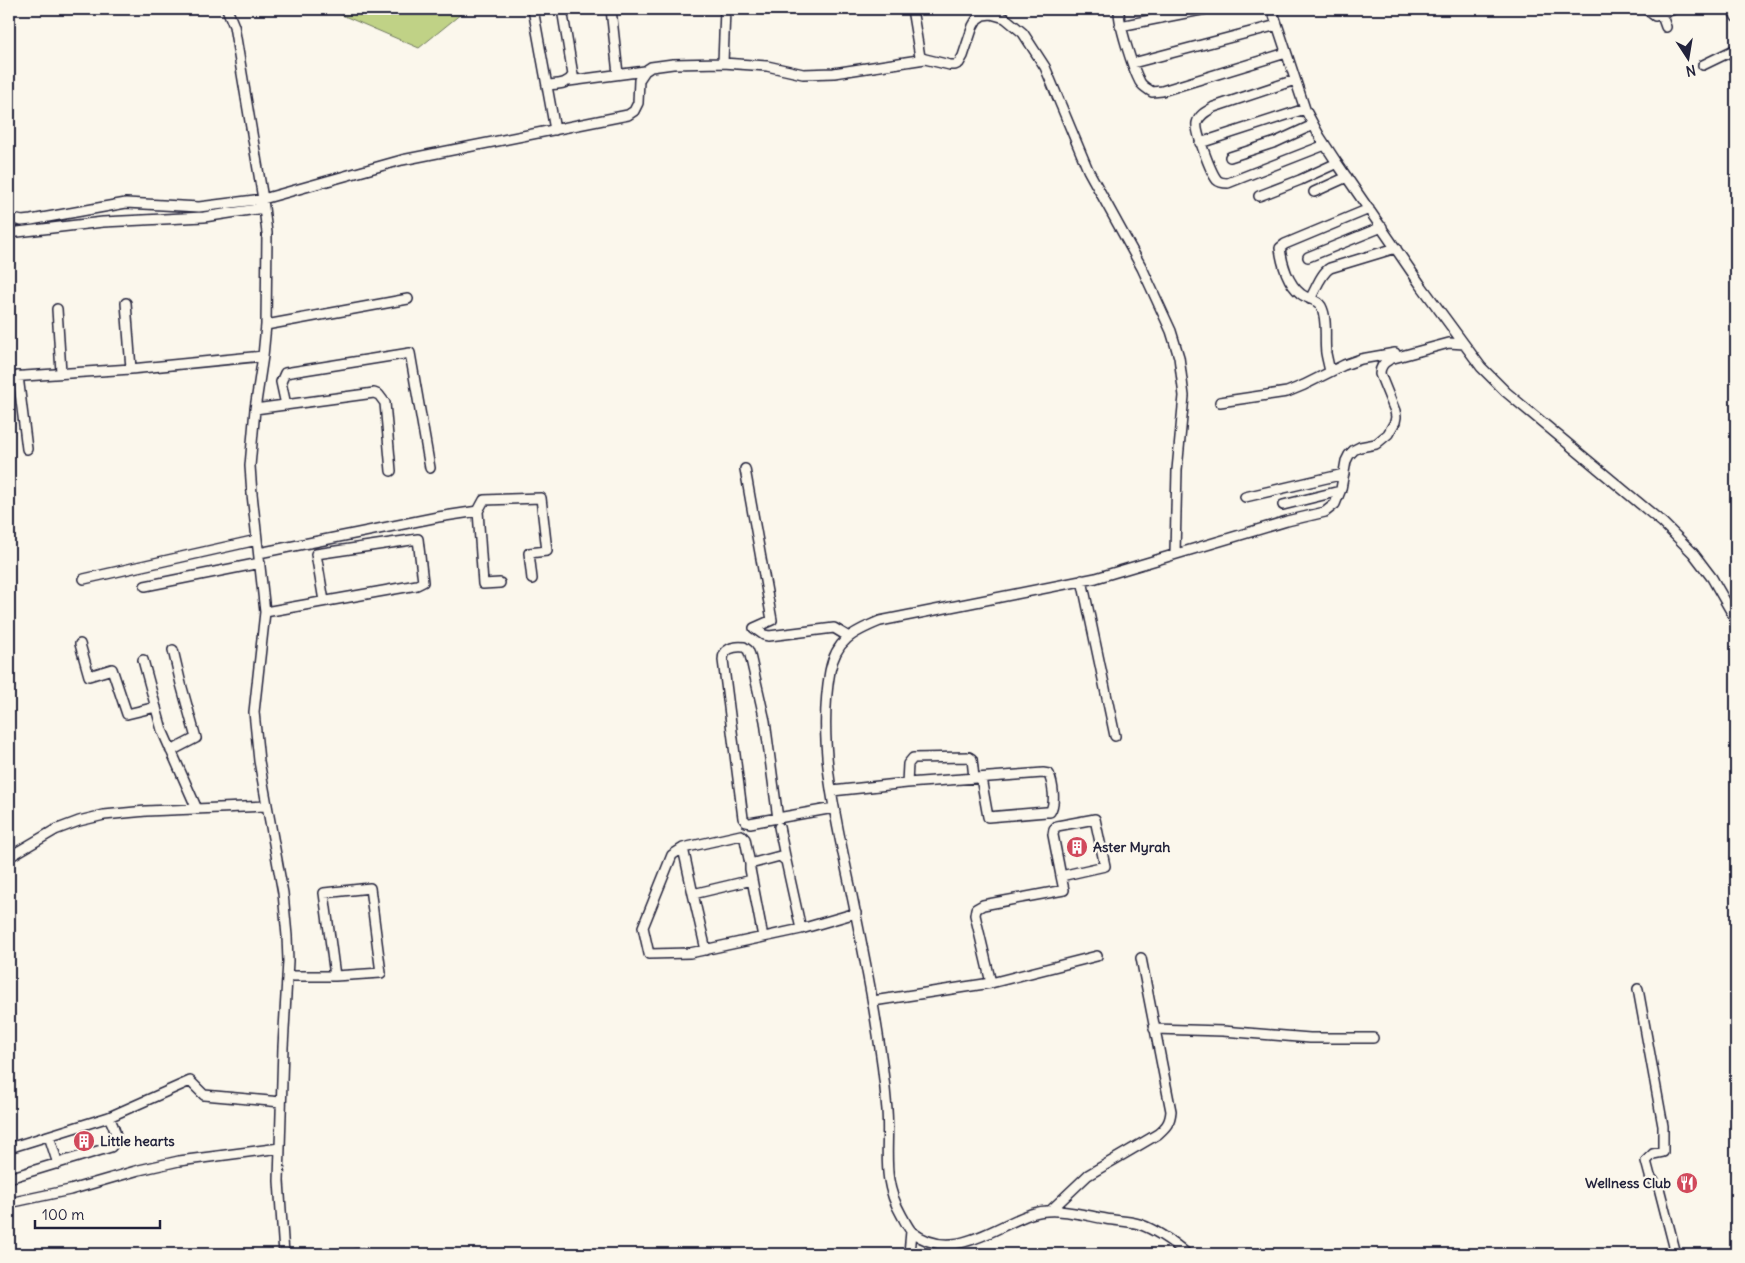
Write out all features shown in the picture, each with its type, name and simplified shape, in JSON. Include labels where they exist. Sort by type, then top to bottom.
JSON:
[{"type":"street","points":[[227,9],[234,26],[264,203],[267,234],[266,325],[255,408],[250,466],[265,612],[254,712],[256,743],[286,920],[287,976],[279,1181],[284,1254]]},
{"type":"street","points":[[534,9],[555,130]]},
{"type":"street","points":[[562,9],[573,75],[569,81]]},
{"type":"street","points":[[611,9],[618,74]]},
{"type":"street","points":[[723,63],[725,9]]},
{"type":"street","points":[[1119,9],[1120,26],[1133,63],[1141,83],[1152,92],[1286,53]]},
{"type":"street","points":[[1120,26],[1206,9]]},
{"type":"street","points":[[1272,9],[1305,109],[1325,145],[1461,341],[1481,367],[1506,392],[1639,502],[1693,553],[1712,578],[1736,620]]},
{"type":"street","points":[[1646,9],[1655,16],[1674,9]]},
{"type":"street","points":[[1732,9],[1736,17]]},
{"type":"street","points":[[914,11],[920,57],[950,65],[959,63],[977,19],[983,15],[991,14],[1005,18],[1023,33],[1045,67],[1081,156],[1145,275],[1171,331],[1179,357],[1184,396],[1177,470],[1175,553]]},
{"type":"street","points":[[1662,14],[1666,27]]},
{"type":"street","points":[[1133,63],[1276,25]]},
{"type":"street","points":[[1703,65],[1736,49]]},
{"type":"street","points":[[546,85],[645,71],[662,65],[723,63],[767,66],[803,74],[834,73],[925,59]]},
{"type":"street","points":[[9,233],[103,222],[204,217],[264,203],[402,160],[631,114],[638,103],[638,80],[645,71]]},
{"type":"street","points":[[1295,80],[1214,107],[1204,113],[1199,118],[1196,129],[1200,143],[1217,179],[1224,183],[1325,145]]},
{"type":"street","points":[[1200,143],[1305,109]]},
{"type":"street","points":[[1230,157],[1276,142],[1314,125]]},
{"type":"street","points":[[1259,196],[1337,163]]},
{"type":"street","points":[[1314,192],[1347,177]]},
{"type":"street","points":[[9,218],[31,220],[126,203],[200,207],[264,203]]},
{"type":"street","points":[[1330,372],[1326,354],[1322,308],[1318,302],[1301,295],[1291,283],[1282,260],[1280,248],[1369,209]]},
{"type":"street","points":[[1308,257],[1382,227]]},
{"type":"street","points":[[1310,299],[1324,271],[1396,248]]},
{"type":"street","points":[[266,325],[408,299]]},
{"type":"street","points":[[126,303],[132,369]]},
{"type":"street","points":[[56,309],[61,372]]},
{"type":"street","points":[[1220,402],[1287,392],[1344,365],[1375,356],[1461,341]]},
{"type":"street","points":[[1380,370],[1384,362],[1390,359],[1461,341]]},
{"type":"street","points":[[286,404],[281,382],[285,373],[410,352],[430,468]]},
{"type":"street","points":[[9,377],[61,372],[132,369],[263,356]]},
{"type":"street","points":[[1187,1254],[1158,1233],[1138,1224],[1067,1212],[1050,1211],[1032,1214],[990,1233],[949,1245],[928,1241],[911,1231],[892,1197],[887,1177],[886,1099],[873,1001],[834,808],[826,744],[825,705],[830,668],[840,645],[857,631],[880,621],[1096,578],[1286,521],[1325,512],[1335,504],[1340,491],[1346,461],[1354,450],[1360,446],[1376,444],[1388,434],[1395,422],[1395,411],[1382,383],[1375,356]]},
{"type":"street","points":[[18,376],[27,449]]},
{"type":"street","points":[[255,408],[374,393],[379,395],[385,403],[391,471]]},
{"type":"street","points":[[745,469],[772,620],[754,628],[769,636],[834,628],[849,637]]},
{"type":"street","points":[[1245,497],[1344,474]]},
{"type":"street","points":[[1283,505],[1340,491]]},
{"type":"street","points":[[500,583],[484,584],[478,511],[484,500],[541,498],[547,551],[529,553],[532,579]]},
{"type":"street","points":[[258,553],[438,517],[478,511]]},
{"type":"street","points":[[265,612],[422,582],[418,539],[316,554],[324,600]]},
{"type":"street","points":[[84,579],[257,540]]},
{"type":"street","points":[[145,586],[260,563]]},
{"type":"street","points":[[1082,580],[1115,736]]},
{"type":"street","points":[[80,644],[90,676],[112,670],[127,714],[156,707]]},
{"type":"street","points":[[801,929],[779,823],[765,721],[750,655],[744,647],[727,649],[723,660],[742,813],[746,822],[750,824],[779,823],[834,808]]},
{"type":"street","points":[[171,751],[196,738],[180,684],[174,650]]},
{"type":"street","points":[[143,660],[162,730],[197,809]]},
{"type":"street","points":[[832,791],[907,783],[978,778],[1043,773],[1050,774],[1053,807],[1050,812],[988,817],[978,778],[972,759],[969,757],[913,758],[908,764],[907,783]]},
{"type":"street","points":[[9,858],[55,830],[87,818],[126,812],[267,806]]},
{"type":"street","points":[[991,983],[975,915],[976,909],[983,905],[1064,890],[1061,876],[1053,835],[1054,829],[1058,826],[1095,818],[1105,866],[1061,876]]},
{"type":"street","points":[[763,937],[745,838],[742,835],[683,848],[672,855],[643,927],[649,954],[690,953],[706,950],[801,929],[856,913]]},
{"type":"street","points":[[683,848],[706,950]]},
{"type":"street","points":[[750,864],[780,856],[786,861]]},
{"type":"street","points":[[692,894],[752,880]]},
{"type":"street","points":[[287,976],[335,976],[382,972],[370,888],[324,893],[335,976]]},
{"type":"street","points":[[873,1001],[991,983],[1097,956]]},
{"type":"street","points":[[1050,1211],[1088,1175],[1158,1134],[1168,1126],[1171,1111],[1140,958]]},
{"type":"street","points":[[1638,988],[1664,1142],[1663,1152],[1653,1154],[1646,1161],[1650,1176],[1659,1188],[1676,1254]]},
{"type":"street","points":[[1154,1030],[1223,1031],[1310,1038],[1374,1038]]},
{"type":"street","points":[[9,1148],[109,1117],[190,1082],[204,1095],[281,1102]]},
{"type":"street","points":[[9,1178],[112,1147],[117,1134],[109,1117]]},
{"type":"street","points":[[49,1136],[58,1164]]},
{"type":"street","points":[[9,1203],[70,1190],[179,1160],[280,1148]]},
{"type":"street","points":[[909,1254],[911,1231]]},
{"type":"street","points":[[356,1254],[361,1254]]},
{"type":"green space","points":[[328,9],[467,9],[419,48]]},
{"type":"place","name":"Aster Myrah","points":[[1077,847]]},
{"type":"place","name":"Little hearts","points":[[84,1141]]},
{"type":"place","name":"Wellness Club","points":[[1687,1183]]}]
